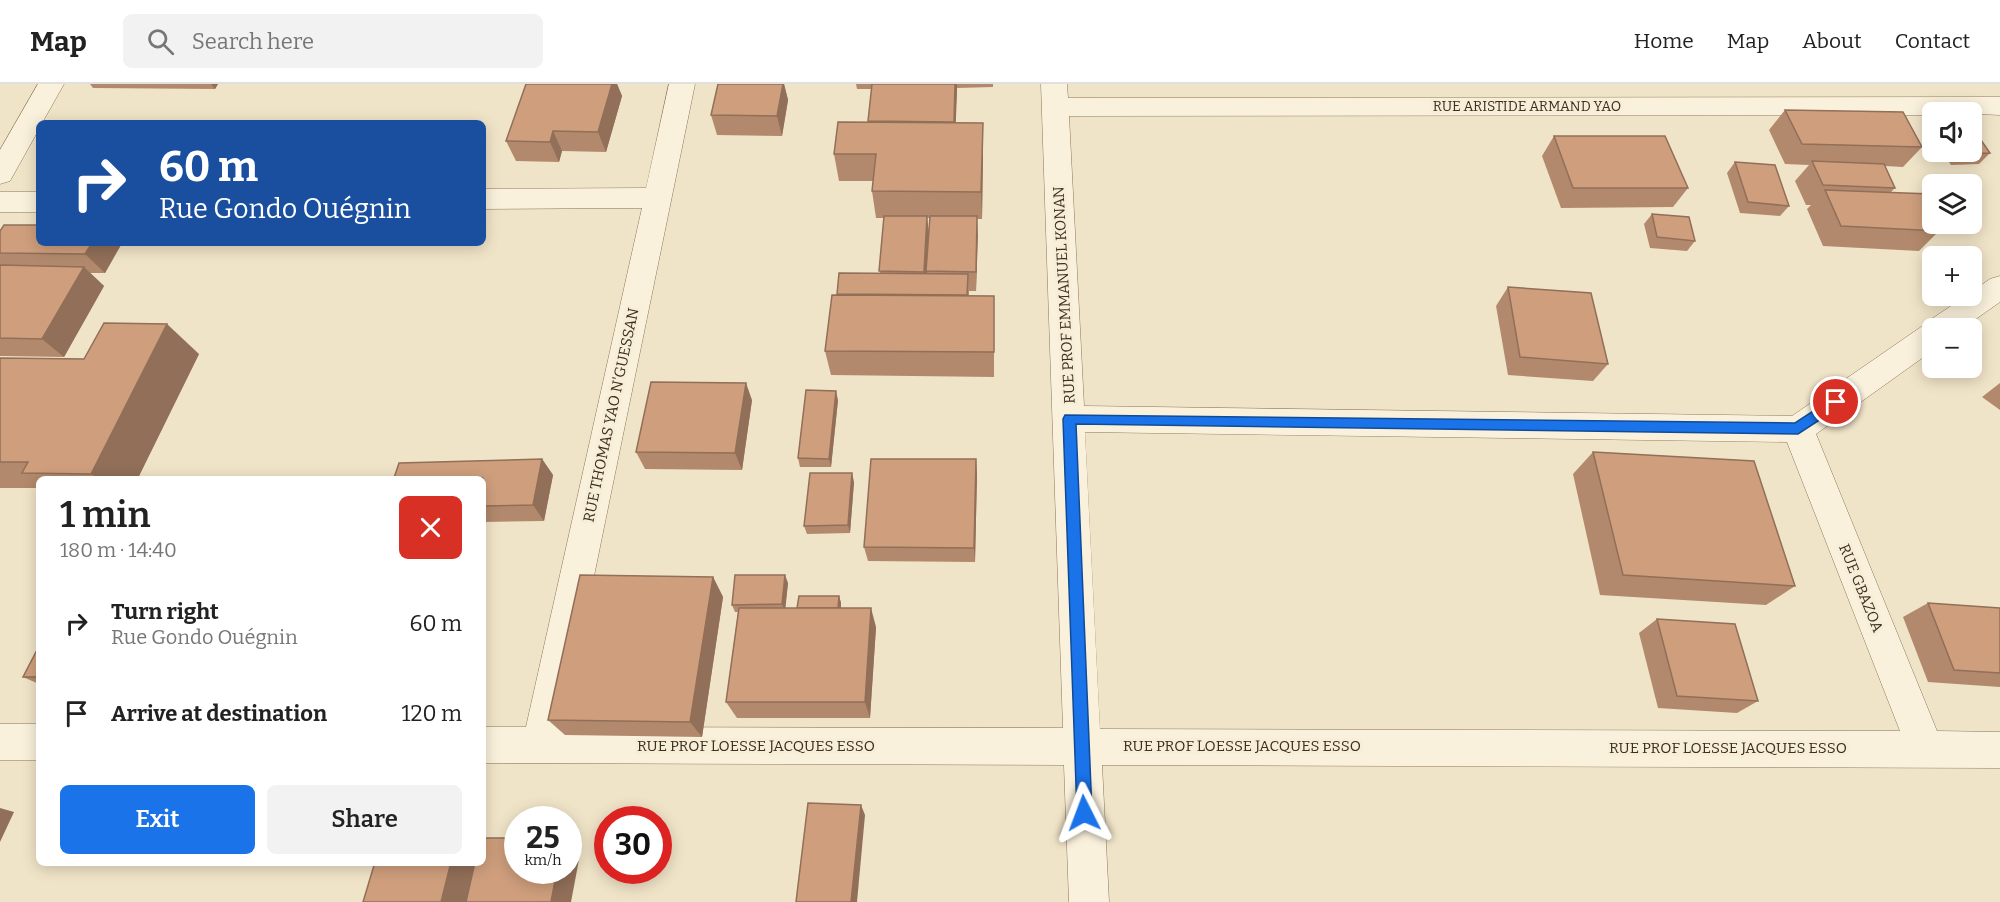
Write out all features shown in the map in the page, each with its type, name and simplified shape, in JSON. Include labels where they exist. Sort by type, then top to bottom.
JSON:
[{"type":"street","points":[[0,174],[51,84]]},
{"type":"street","name":"RUE THOMAS YAO N'GUESSAN","points":[[541,746],[682,84]]},
{"type":"street","name":"RUE ARISTIDE ARMAND YAO","points":[[1054,96],[1378,95],[2000,106]]},
{"type":"street","name":"RUE PROF EMMANUEL KONAN","points":[[1054,96],[1070,419],[1081,746],[1089,902]]},
{"type":"street","points":[[486,199],[657,198]]},
{"type":"street","points":[[0,202],[36,202]]},
{"type":"street","points":[[1955,318],[2000,287]]},
{"type":"street","points":[[1070,419],[1798,429],[1922,342]]},
{"type":"street","name":"RUE GBAZOA","points":[[1798,429],[1925,748]]},
{"type":"street","points":[[0,742],[36,742]]},
{"type":"street","name":"RUE PROF LOESSE JACQUES ESSO","points":[[486,745],[2000,750]]},
{"type":"building","points":[[526,84],[612,84],[598,132],[553,131],[550,142],[506,141]]},
{"type":"building","points":[[718,84],[783,84],[777,116],[711,115]]},
{"type":"building","points":[[872,84],[955,84],[954,122],[868,121]]},
{"type":"building","points":[[1785,110],[1903,112],[1922,147],[1802,144]]},
{"type":"building","points":[[838,122],[983,123],[981,192],[872,191],[876,154],[834,154]]},
{"type":"building","points":[[1554,136],[1665,136],[1688,188],[1573,188]]},
{"type":"building","points":[[1982,142],[1990,153],[1982,153]]},
{"type":"building","points":[[1812,161],[1884,164],[1895,188],[1823,185]]},
{"type":"building","points":[[1735,162],[1775,165],[1789,206],[1748,202]]},
{"type":"building","points":[[1825,190],[1922,194],[1922,230],[1841,226]]},
{"type":"building","points":[[1652,214],[1689,217],[1695,241],[1657,237]]},
{"type":"building","points":[[884,216],[927,216],[924,272],[879,271]]},
{"type":"building","points":[[930,216],[977,216],[976,272],[926,271]]},
{"type":"building","points":[[4,225],[36,225],[36,246],[90,246],[85,254],[0,253],[0,231]]},
{"type":"building","points":[[0,265],[84,267],[42,339],[0,338]]},
{"type":"building","points":[[839,273],[968,274],[967,295],[837,294]]},
{"type":"building","points":[[1508,287],[1591,293],[1608,364],[1520,357]]},
{"type":"building","points":[[832,295],[994,296],[994,352],[825,351]]},
{"type":"building","points":[[104,323],[167,324],[91,474],[22,473],[28,462],[0,462],[0,358],[84,359]]},
{"type":"building","points":[[651,382],[746,383],[735,453],[636,452]]},
{"type":"building","points":[[806,390],[836,391],[829,459],[798,458]]},
{"type":"building","points":[[1593,452],[1754,461],[1795,586],[1623,575]]},
{"type":"building","points":[[542,459],[533,505],[486,506],[486,476],[395,476],[399,463]]},
{"type":"building","points":[[871,459],[976,459],[974,548],[864,547]]},
{"type":"building","points":[[810,473],[852,473],[848,525],[804,526]]},
{"type":"building","points":[[580,575],[713,577],[690,722],[548,720]]},
{"type":"building","points":[[735,575],[785,575],[782,604],[732,605]]},
{"type":"building","points":[[799,596],[839,596],[838,608],[797,608]]},
{"type":"building","points":[[1928,603],[2000,608],[2000,673],[1954,670]]},
{"type":"building","points":[[739,608],[871,608],[865,702],[726,702]]},
{"type":"building","points":[[1657,619],[1735,624],[1758,701],[1677,696]]},
{"type":"building","points":[[36,652],[36,677],[23,677]]},
{"type":"building","points":[[808,803],[861,805],[851,902],[796,902]]},
{"type":"building","points":[[486,838],[504,838],[504,884],[554,884],[551,902],[466,902],[474,866],[486,866]]},
{"type":"building","points":[[374,866],[450,866],[441,902],[363,902]]},
{"type":"route","points":[[1084,813],[1070,419],[1798,429],[1836,402]]}]
